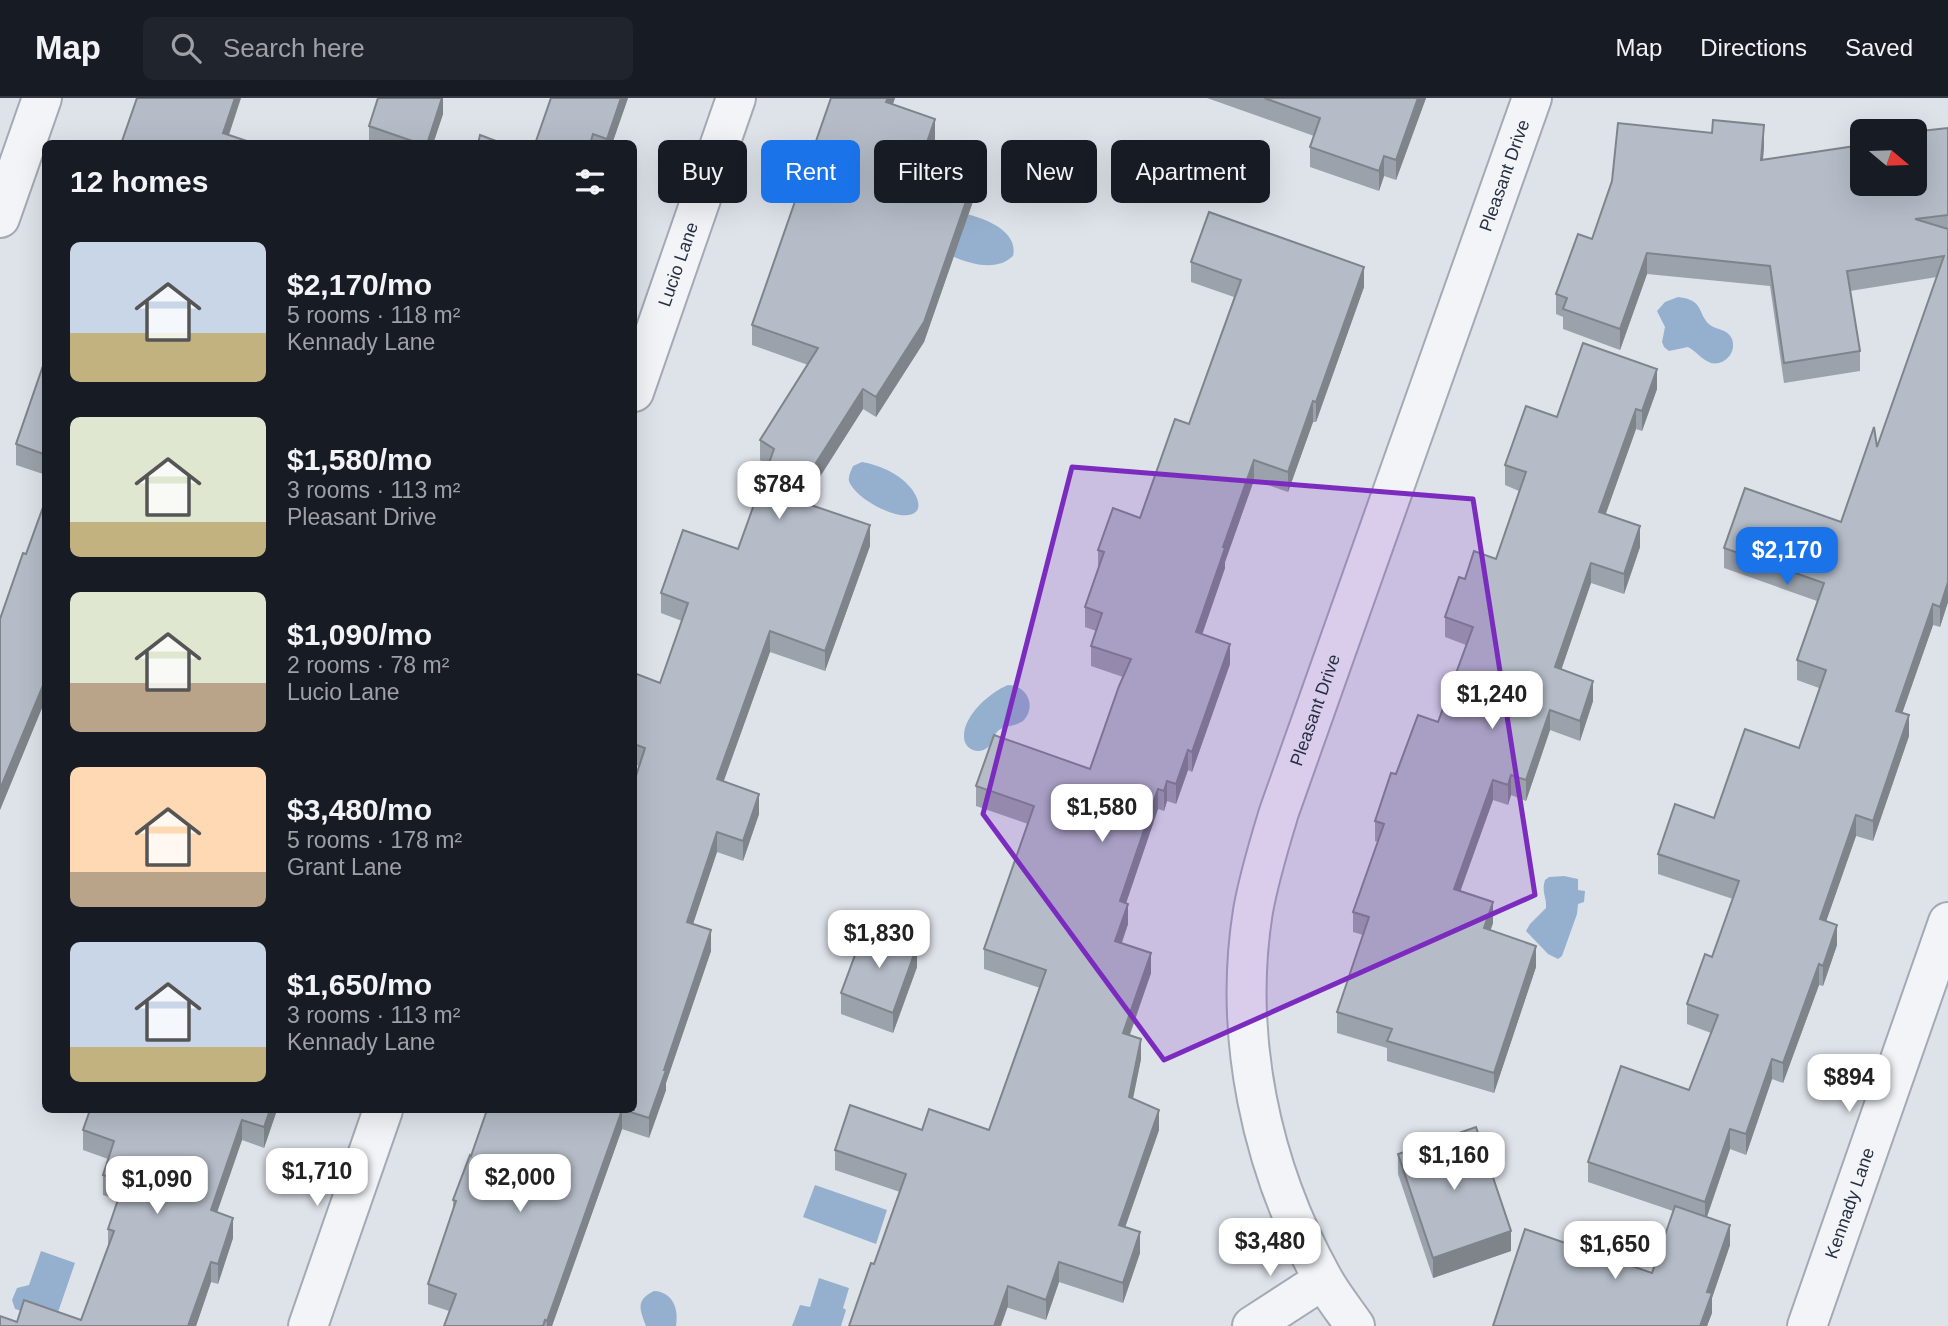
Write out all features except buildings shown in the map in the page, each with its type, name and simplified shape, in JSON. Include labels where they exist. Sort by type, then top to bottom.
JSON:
[{"type":"street","points":[[0,218],[41,98]]},
{"type":"street","name":"Lucio Lane","points":[[637,383],[736,98]]},
{"type":"street","name":"Pleasant Drive","points":[[1355,1326],[1323,1280],[1298,1231],[1276,1174],[1251,1064],[1247,1014],[1248,958],[1253,912],[1262,869],[1279,812],[1532,98]]},
{"type":"street","name":"Kennady Lane","points":[[1807,1326],[1948,922]]},
{"type":"street","points":[[308,1326],[382,1113]]},
{"type":"street","points":[[1252,1326],[1323,1280]]},
{"type":"highlighted area","points":[[1072,467],[1473,499],[1535,895],[1164,1060],[983,814]]},
{"type":"water","points":[[960,213],[978,217],[997,226],[1010,239],[1013,256],[999,264],[983,265],[952,256]]},
{"type":"water","points":[[1678,297],[1697,304],[1710,325],[1730,336],[1733,349],[1725,360],[1711,363],[1688,347],[1669,351],[1664,347],[1662,342],[1665,327],[1657,311],[1665,302]]},
{"type":"water","points":[[862,462],[888,470],[905,481],[917,498],[917,511],[908,515],[893,513],[874,505],[858,493],[852,487],[849,477],[853,466]]},
{"type":"water","points":[[1008,685],[1020,688],[1028,697],[1028,714],[1022,722],[999,730],[987,748],[972,750],[966,745],[964,737],[968,721],[986,699]]},
{"type":"water","points":[[1549,877],[1578,879],[1578,890],[1585,891],[1584,902],[1578,904],[1562,956],[1558,959],[1548,954],[1526,931],[1546,908],[1545,880]]},
{"type":"water","points":[[815,1185],[887,1210],[876,1244],[803,1217]]},
{"type":"water","points":[[41,1251],[75,1263],[55,1321],[15,1309],[12,1300],[17,1288],[29,1285]]},
{"type":"water","points":[[819,1278],[849,1288],[841,1326],[792,1326],[800,1305],[810,1307]]},
{"type":"water","points":[[654,1291],[666,1294],[673,1302],[676,1326],[646,1326],[641,1306],[644,1298]]}]
